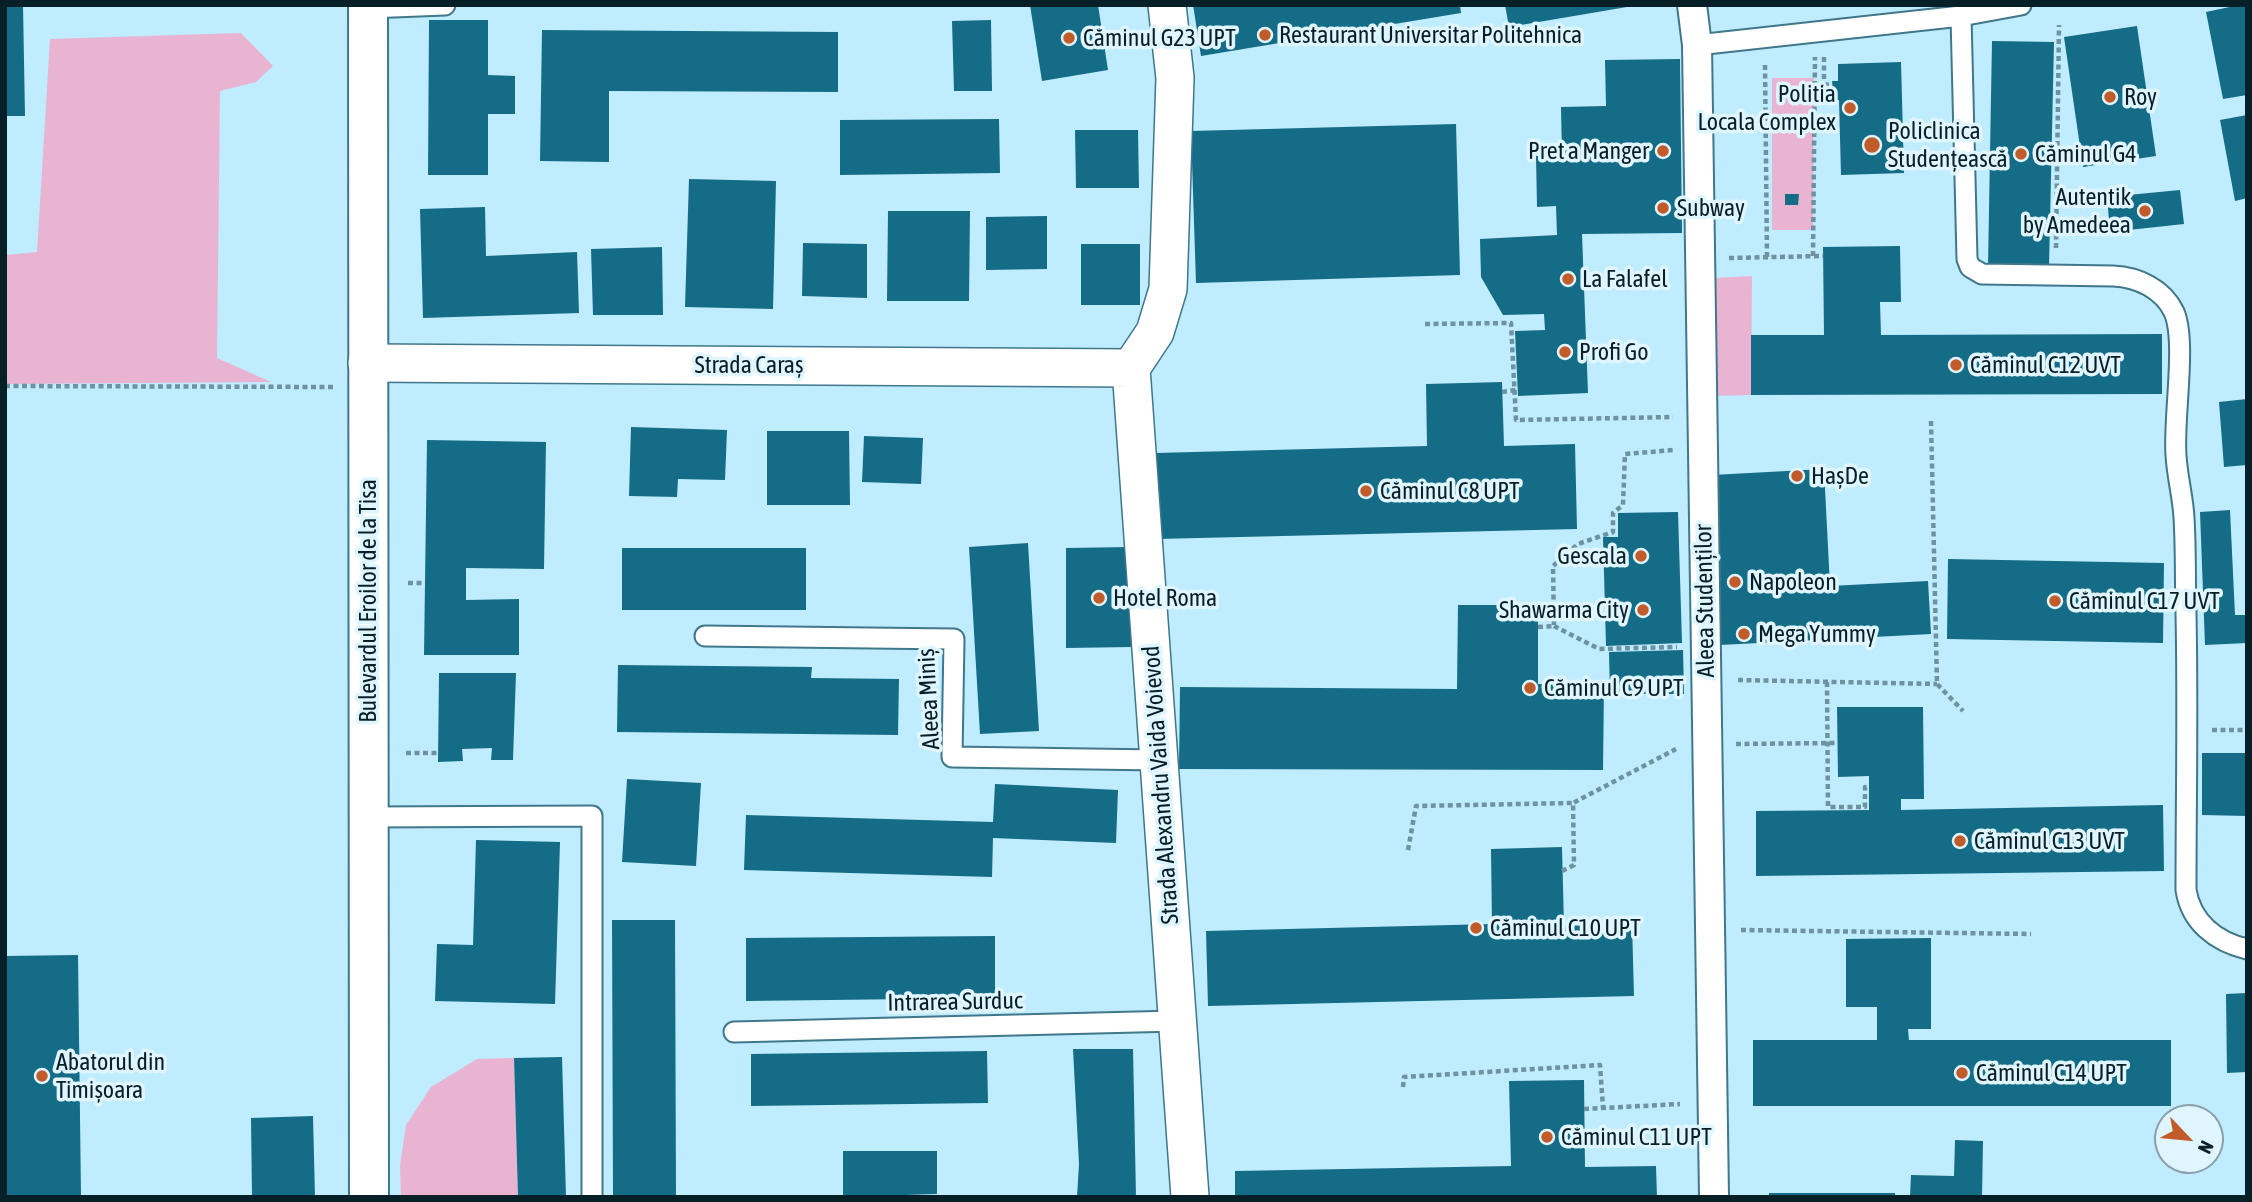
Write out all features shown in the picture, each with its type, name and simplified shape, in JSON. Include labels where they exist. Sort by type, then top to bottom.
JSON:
[{"type":"street","points":[[1131,368],[1155,332],[1168,289],[1175,78],[1167,5]]},
{"type":"street","name":"Aleea Studenților","points":[[1692,5],[1697,45],[1714,1197]]},
{"type":"street","name":"Bulevardul Eroilor de la Tisa","points":[[368,6],[369,1197]]},
{"type":"street","name":"Strada Caraș","points":[[367,375],[1131,368]]},
{"type":"street","name":"Strada Alexandru Vaida Voievod","points":[[1131,368],[1190,1197]]},
{"type":"lane","points":[[368,6],[445,5]]},
{"type":"lane","points":[[1697,45],[1961,16],[2021,5]]},
{"type":"lane","points":[[1961,16],[1968,265],[1973,271],[1982,274],[2122,276],[2153,289],[2166,300],[2177,321],[2179,356],[2176,453],[2184,518],[2187,647],[2186,890],[2190,907],[2205,929],[2219,939],[2247,949]]},
{"type":"lane","name":"Aleea Miniș","points":[[705,635],[954,639],[952,757],[1159,760]]},
{"type":"lane","points":[[368,817],[592,816],[592,1197]]},
{"type":"lane","name":"Intrarea Surduc","points":[[734,1032],[1178,1021]]},
{"type":"path","points":[[2056,275],[2059,25]]},
{"type":"path","points":[[1824,49],[1824,96],[1833,95]]},
{"type":"path","points":[[1813,256],[1815,50]]},
{"type":"path","points":[[1765,53],[1767,257]]},
{"type":"path","points":[[1824,85],[1832,85]]},
{"type":"path","points":[[1700,258],[1823,256]]},
{"type":"path","points":[[1425,324],[1511,323],[1516,420],[1702,416]]},
{"type":"path","points":[[5,386],[367,375]]},
{"type":"path","points":[[1502,392],[1516,390]]},
{"type":"path","points":[[1931,421],[1937,684],[1963,711]]},
{"type":"path","points":[[1554,626],[1553,566],[1578,544],[1613,533],[1613,513],[1623,505],[1625,454],[1703,448]]},
{"type":"path","points":[[408,583],[425,583]]},
{"type":"path","points":[[1538,627],[1554,626],[1599,649],[1706,646]]},
{"type":"path","points":[[1706,679],[1937,684]]},
{"type":"path","points":[[1827,682],[1829,807],[1865,807],[1865,788],[1869,787]]},
{"type":"path","points":[[1408,850],[1416,806],[1573,803],[1707,738],[1838,743]]},
{"type":"path","points":[[405,753],[438,753]]},
{"type":"path","points":[[1562,871],[1573,865],[1573,803]]},
{"type":"path","points":[[1710,929],[2031,934]]},
{"type":"path","points":[[1403,1087],[1404,1077],[1600,1065],[1603,1108]]},
{"type":"path","points":[[1584,1109],[1713,1103]]},
{"type":"shaded area","points":[[241,33],[273,66],[256,82],[220,91],[217,358],[271,382],[5,384],[5,255],[37,252],[50,39]]},
{"type":"shaded area","points":[[1772,78],[1814,78],[1813,230],[1772,230]]},
{"type":"shaded area","points":[[1752,276],[1751,395],[1712,396],[1713,278]]},
{"type":"shaded area","points":[[514,1058],[518,1197],[401,1197],[400,1165],[406,1125],[431,1087],[477,1059]]},
{"type":"building","points":[[5,5],[23,5],[25,116],[5,116]]},
{"type":"building","name":"Căminul G23 UPT","points":[[1030,5],[1098,5],[1108,70],[1042,81]]},
{"type":"building","name":"Restaurant Universitar Politehnica","points":[[1193,5],[1460,5],[1461,13],[1201,56]]},
{"type":"building","points":[[1505,5],[1627,5],[1627,7],[1509,27]]},
{"type":"building","points":[[2247,5],[2247,95],[2223,99],[2206,12]]},
{"type":"building","points":[[429,20],[488,20],[488,75],[515,76],[515,114],[488,114],[488,175],[428,175]]},
{"type":"building","points":[[991,20],[992,91],[954,91],[952,21]]},
{"type":"building","name":"Roy","points":[[2137,26],[2156,156],[2083,167],[2064,37]]},
{"type":"building","points":[[542,30],[838,32],[838,92],[609,91],[609,162],[540,161]]},
{"type":"building","name":"Căminul G4","points":[[1992,41],[2054,42],[2049,267],[1988,266]]},
{"type":"building","points":[[1680,59],[1682,233],[1582,234],[1588,393],[1518,396],[1515,331],[1545,330],[1544,314],[1503,315],[1481,277],[1480,239],[1557,235],[1556,206],[1537,207],[1536,156],[1562,156],[1561,107],[1606,106],[1605,60]]},
{"type":"building","name":"Policlinica Studențească","points":[[1901,62],[1904,173],[1841,175],[1839,100],[1833,100],[1832,81],[1838,81],[1838,64]]},
{"type":"building","points":[[2247,115],[2247,198],[2235,201],[2220,120]]},
{"type":"building","points":[[999,119],[1000,173],[840,175],[840,120]]},
{"type":"building","points":[[1456,124],[1460,275],[1196,283],[1191,131]]},
{"type":"building","points":[[1075,130],[1138,130],[1139,188],[1076,188]]},
{"type":"building","points":[[689,179],[776,181],[773,309],[685,307]]},
{"type":"building","name":"Autentik by Amedeea","points":[[2180,190],[2184,224],[2110,232],[2107,197]]},
{"type":"building","points":[[1785,194],[1799,194],[1798,205],[1785,205]]},
{"type":"building","points":[[485,207],[486,256],[577,252],[579,313],[423,318],[420,209]]},
{"type":"building","points":[[888,211],[970,211],[969,301],[887,301]]},
{"type":"building","points":[[1047,216],[1047,269],[986,270],[986,217]]},
{"type":"building","points":[[803,243],[867,244],[867,298],[802,296]]},
{"type":"building","points":[[1081,244],[1140,244],[1140,305],[1081,305]]},
{"type":"building","name":"Căminul C12 UVT","points":[[1900,246],[1901,302],[1880,302],[1881,335],[2162,334],[2162,394],[1751,395],[1751,335],[1824,335],[1823,247]]},
{"type":"building","points":[[662,247],[663,315],[593,315],[591,249]]},
{"type":"building","name":"Căminul C8 UPT","points":[[1502,382],[1504,446],[1575,444],[1577,529],[1157,539],[1155,453],[1427,446],[1426,384]]},
{"type":"building","points":[[2247,399],[2247,465],[2224,467],[2219,402]]},
{"type":"building","points":[[631,427],[727,430],[725,480],[678,479],[677,497],[629,496]]},
{"type":"building","points":[[767,431],[849,431],[850,505],[767,505]]},
{"type":"building","points":[[864,436],[923,438],[921,484],[862,482]]},
{"type":"building","points":[[427,440],[546,442],[544,569],[466,568],[466,600],[519,599],[519,655],[424,655]]},
{"type":"building","points":[[1824,469],[1830,586],[1928,581],[1931,634],[1720,645],[1712,475]]},
{"type":"building","points":[[2230,510],[2235,615],[2247,615],[2247,643],[2205,645],[2200,512]]},
{"type":"building","points":[[1678,512],[1682,643],[1606,646],[1603,537],[1618,537],[1618,513]]},
{"type":"building","points":[[1028,543],[1039,731],[980,734],[969,547]]},
{"type":"building","name":"Hotel Roma","points":[[1131,547],[1132,647],[1066,648],[1066,548]]},
{"type":"building","points":[[622,548],[806,548],[806,610],[622,610]]},
{"type":"building","name":"Căminul C17 UVT","points":[[1948,559],[2164,563],[2163,643],[1947,639]]},
{"type":"building","name":"Căminul C9 UPT","points":[[1458,605],[1538,605],[1538,684],[1604,685],[1603,770],[1179,769],[1180,687],[1457,689]]},
{"type":"building","points":[[1683,650],[1684,694],[1610,694],[1609,652]]},
{"type":"building","points":[[618,665],[812,667],[811,678],[899,679],[898,735],[617,732]]},
{"type":"building","points":[[439,673],[516,673],[513,760],[491,760],[492,748],[462,749],[463,761],[438,762]]},
{"type":"building","name":"Căminul C13 UVT","points":[[1837,707],[1923,707],[1924,799],[1901,799],[1901,810],[2163,805],[2164,871],[1756,876],[1756,811],[1869,810],[1869,776],[1838,777]]},
{"type":"building","points":[[2202,753],[2247,753],[2247,816],[2202,815]]},
{"type":"building","points":[[627,779],[701,783],[696,866],[622,862]]},
{"type":"building","points":[[995,784],[1118,790],[1116,843],[993,838],[992,877],[744,870],[746,815],[993,822]]},
{"type":"building","points":[[476,840],[560,842],[555,1004],[435,1001],[437,944],[473,945]]},
{"type":"building","name":"Căminul C10 UPT","points":[[1562,847],[1564,926],[1632,924],[1634,996],[1208,1006],[1206,931],[1492,924],[1491,849]]},
{"type":"building","points":[[612,920],[675,920],[676,1197],[613,1197]]},
{"type":"building","points":[[995,936],[995,998],[746,1001],[746,938]]},
{"type":"building","name":"Căminul C14 UPT","points":[[1931,938],[1931,1029],[1908,1029],[1909,1040],[2171,1040],[2171,1104],[1753,1106],[1753,1040],[1877,1040],[1877,1007],[1846,1007],[1846,939]]},
{"type":"building","name":"Abatorul din Timișoara","points":[[78,955],[81,1197],[5,1197],[5,956]]},
{"type":"building","points":[[2247,993],[2247,1072],[2227,1073],[2226,994]]},
{"type":"building","points":[[1073,1049],[1133,1049],[1136,1197],[1077,1197],[1079,1164]]},
{"type":"building","points":[[987,1051],[988,1103],[751,1106],[751,1054]]},
{"type":"building","points":[[562,1057],[566,1197],[518,1197],[514,1058]]},
{"type":"building","name":"Căminul C11 UPT","points":[[1584,1080],[1585,1167],[1656,1166],[1657,1197],[1235,1197],[1235,1171],[1511,1166],[1509,1081]]},
{"type":"building","points":[[313,1116],[315,1197],[252,1197],[251,1118]]},
{"type":"building","points":[[1955,1140],[1983,1141],[1982,1197],[1910,1197],[1911,1175],[1954,1176]]},
{"type":"building","points":[[843,1151],[937,1151],[937,1194],[843,1197]]},
{"type":"building","points":[[1769,1193],[1895,1193],[1895,1197],[1769,1197]]},
{"type":"place","name":"Restaurant Universitar Politehnica","points":[[1265,35]]},
{"type":"place","name":"Căminul G23 UPT","points":[[1069,38]]},
{"type":"place","name":"Roy","points":[[2110,97]]},
{"type":"place","name":"Politia Locala Complex","points":[[1850,108]]},
{"type":"place","name":"Policlinica Studențească","points":[[1872,145]]},
{"type":"place","name":"Pret a Manger","points":[[1663,151]]},
{"type":"place","name":"Căminul G4","points":[[2021,154]]},
{"type":"place","name":"Subway","points":[[1663,208]]},
{"type":"place","name":"Autentik by Amedeea","points":[[2145,211]]},
{"type":"place","name":"La Falafel","points":[[1568,279]]},
{"type":"place","name":"Profi Go","points":[[1565,352]]},
{"type":"place","name":"Căminul C12 UVT","points":[[1956,365]]},
{"type":"place","name":"HașDe","points":[[1797,476]]},
{"type":"place","name":"Căminul C8 UPT","points":[[1366,491]]},
{"type":"place","name":"Gescala","points":[[1641,556]]},
{"type":"place","name":"Napoleon","points":[[1735,582]]},
{"type":"place","name":"Hotel Roma","points":[[1099,598]]},
{"type":"place","name":"Căminul C17 UVT","points":[[2055,601]]},
{"type":"place","name":"Shawarma City","points":[[1643,610]]},
{"type":"place","name":"Mega Yummy","points":[[1744,634]]},
{"type":"place","name":"Căminul C9 UPT","points":[[1530,688]]},
{"type":"place","name":"Căminul C13 UVT","points":[[1960,841]]},
{"type":"place","name":"Căminul C10 UPT","points":[[1476,928]]},
{"type":"place","name":"Căminul C14 UPT","points":[[1962,1073]]},
{"type":"place","name":"Abatorul din Timișoara","points":[[42,1076]]},
{"type":"place","name":"Căminul C11 UPT","points":[[1547,1137]]}]
